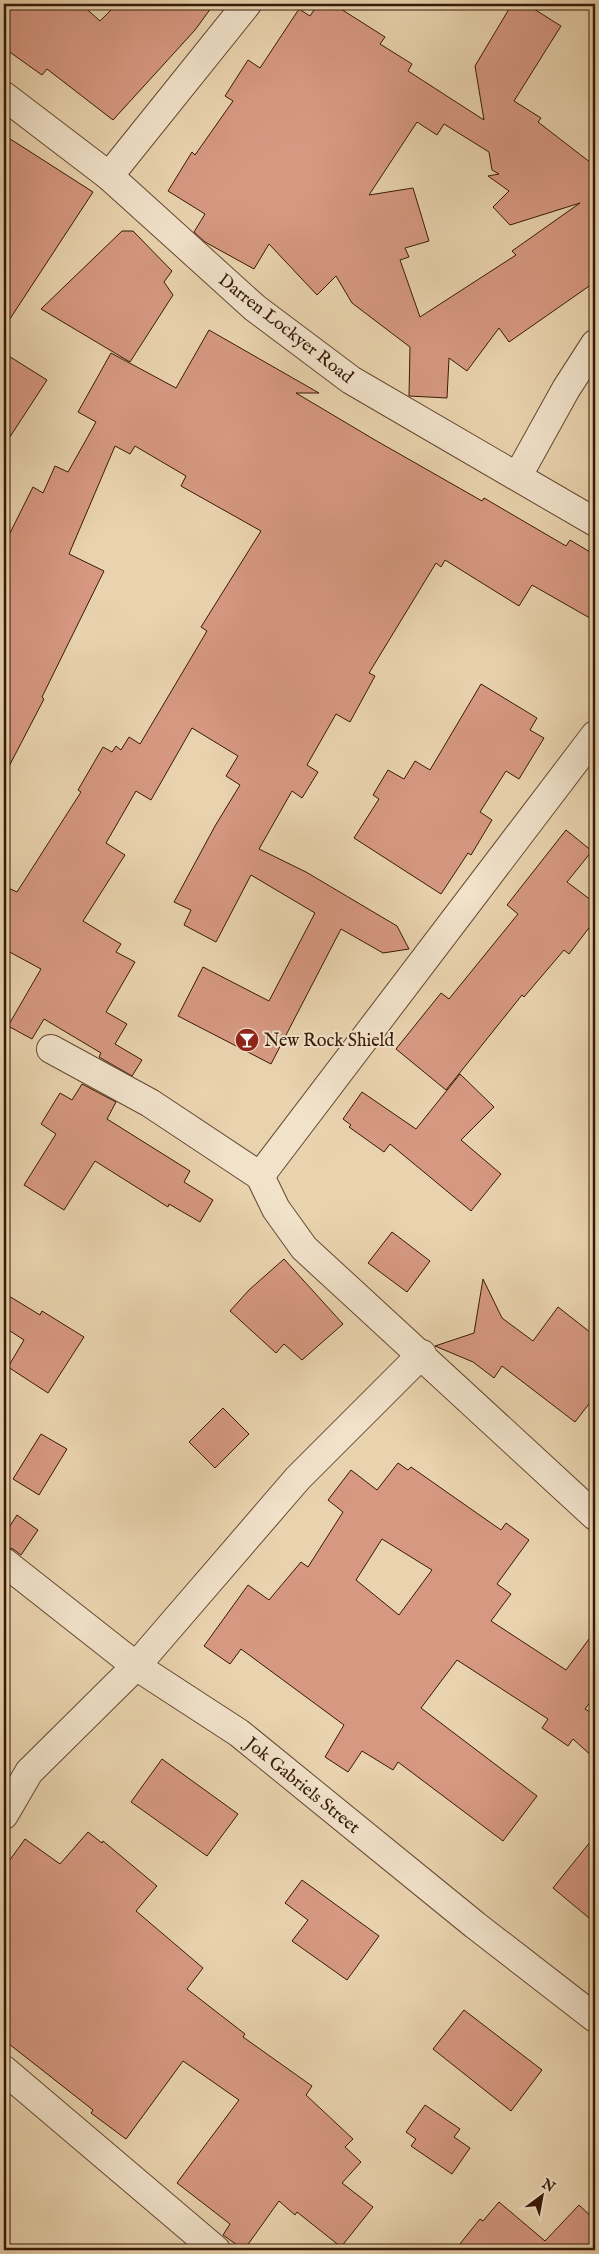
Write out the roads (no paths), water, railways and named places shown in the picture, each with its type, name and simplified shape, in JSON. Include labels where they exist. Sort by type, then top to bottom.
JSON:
[{"type":"street","points":[[109,176],[247,4]]},
{"type":"street","name":"Darren Lockyer Road","points":[[4,96],[109,176],[255,308],[351,380],[595,522]]},
{"type":"street","points":[[520,472],[566,389],[595,344]]},
{"type":"street","points":[[260,1176],[595,735]]},
{"type":"street","points":[[52,1049],[150,1103],[260,1176],[276,1209],[304,1248],[422,1354],[595,1516]]},
{"type":"street","points":[[4,1815],[29,1772],[136,1666],[298,1478],[422,1354]]},
{"type":"street","name":"Jok Gabriels Street","points":[[4,1562],[136,1666],[239,1733],[475,1924],[595,2018]]},
{"type":"street","points":[[4,2070],[216,2250]]},
{"type":"place","name":"New Rock Shield","points":[[247,1040]]}]
